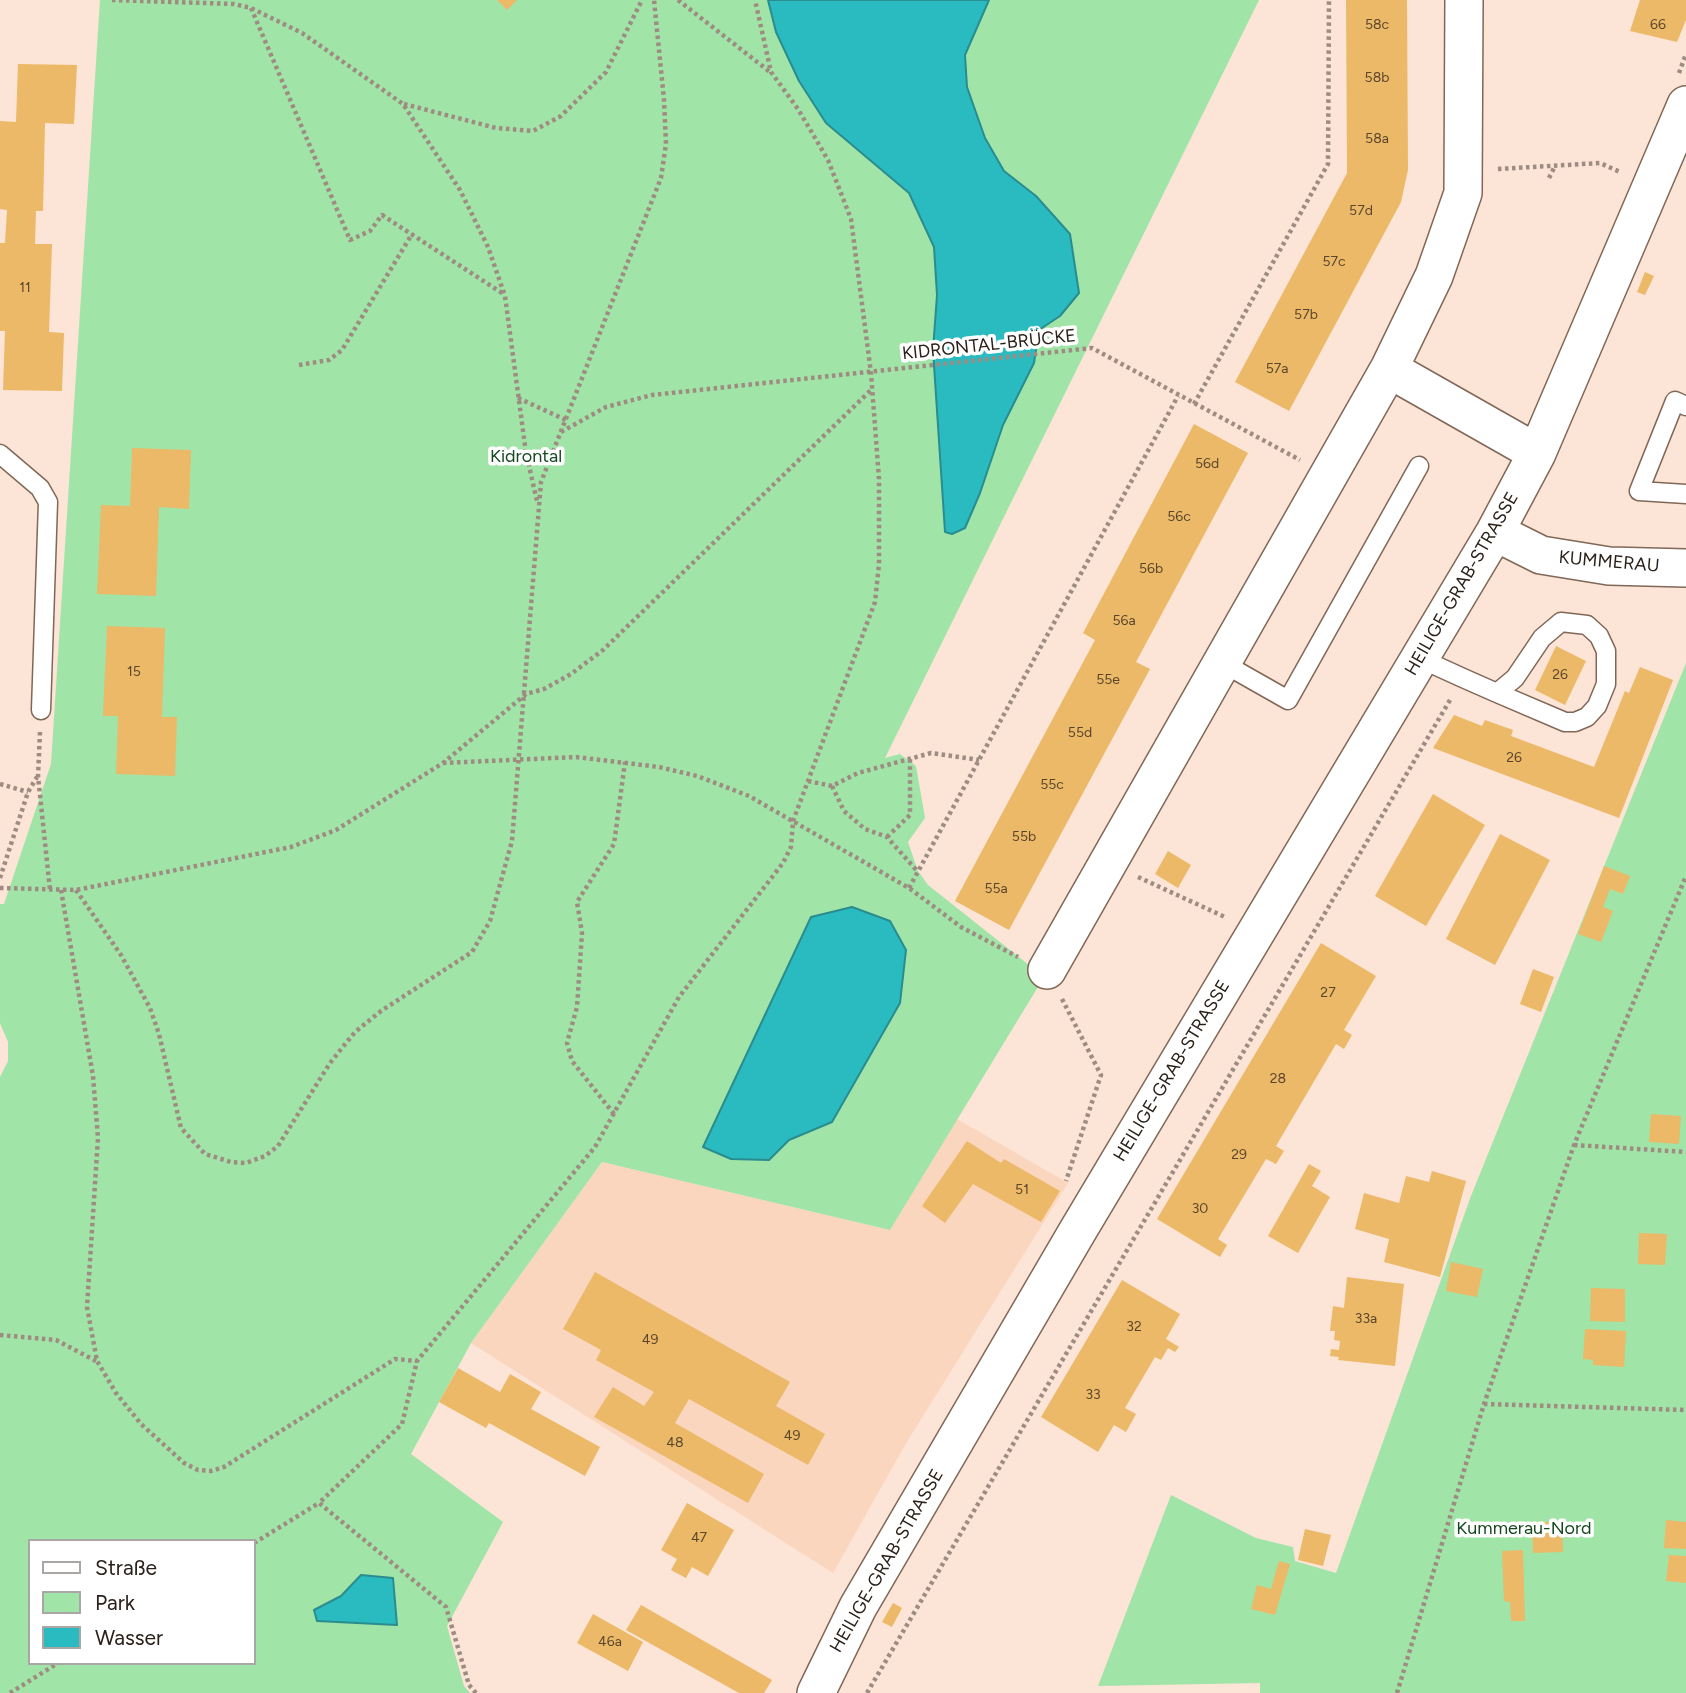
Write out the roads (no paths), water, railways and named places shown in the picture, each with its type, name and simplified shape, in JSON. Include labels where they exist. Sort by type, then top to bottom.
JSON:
[{"type":"street","points":[[1047,970],[1327,473],[1389,369],[1434,276],[1463,193],[1464,0]]},
{"type":"street","name":"HEILIGE-GRAB-STRASSE","points":[[816,1693],[858,1606],[1255,930],[1495,532],[1537,453],[1686,105]]},
{"type":"street","points":[[1389,369],[1537,453]]},
{"type":"street","name":"KUMMERAU","points":[[1495,532],[1541,555],[1609,566],[1686,568]]},
{"type":"lane","points":[[1686,406],[1675,401],[1639,491],[1686,494]]},
{"type":"lane","points":[[0,454],[40,488],[48,502],[41,710]]},
{"type":"lane","points":[[1221,662],[1287,700],[1419,466]]},
{"type":"lane","points":[[1419,658],[1497,693],[1565,722],[1575,722],[1587,717],[1597,706],[1608,670],[1606,651],[1599,636],[1587,625],[1561,622],[1550,628],[1515,678],[1497,693]]},
{"type":"water","points":[[768,0],[989,0],[965,55],[967,87],[985,138],[1004,171],[1036,196],[1070,234],[1079,293],[1060,316],[1039,330],[1034,363],[1003,425],[980,493],[965,528],[952,534],[945,532],[933,350],[937,295],[934,247],[909,193],[826,123],[799,81],[776,32]]},
{"type":"water","points":[[852,907],[890,921],[906,950],[900,1003],[832,1122],[789,1140],[769,1160],[731,1159],[703,1147],[811,917]]},
{"type":"water","points":[[361,1575],[393,1578],[397,1625],[317,1621],[314,1610],[341,1596]]},
{"type":"park label","name":"Kidrontal","points":[[526,457]]},
{"type":"park label","name":"Kummerau-Nord","points":[[1524,1529]]}]
